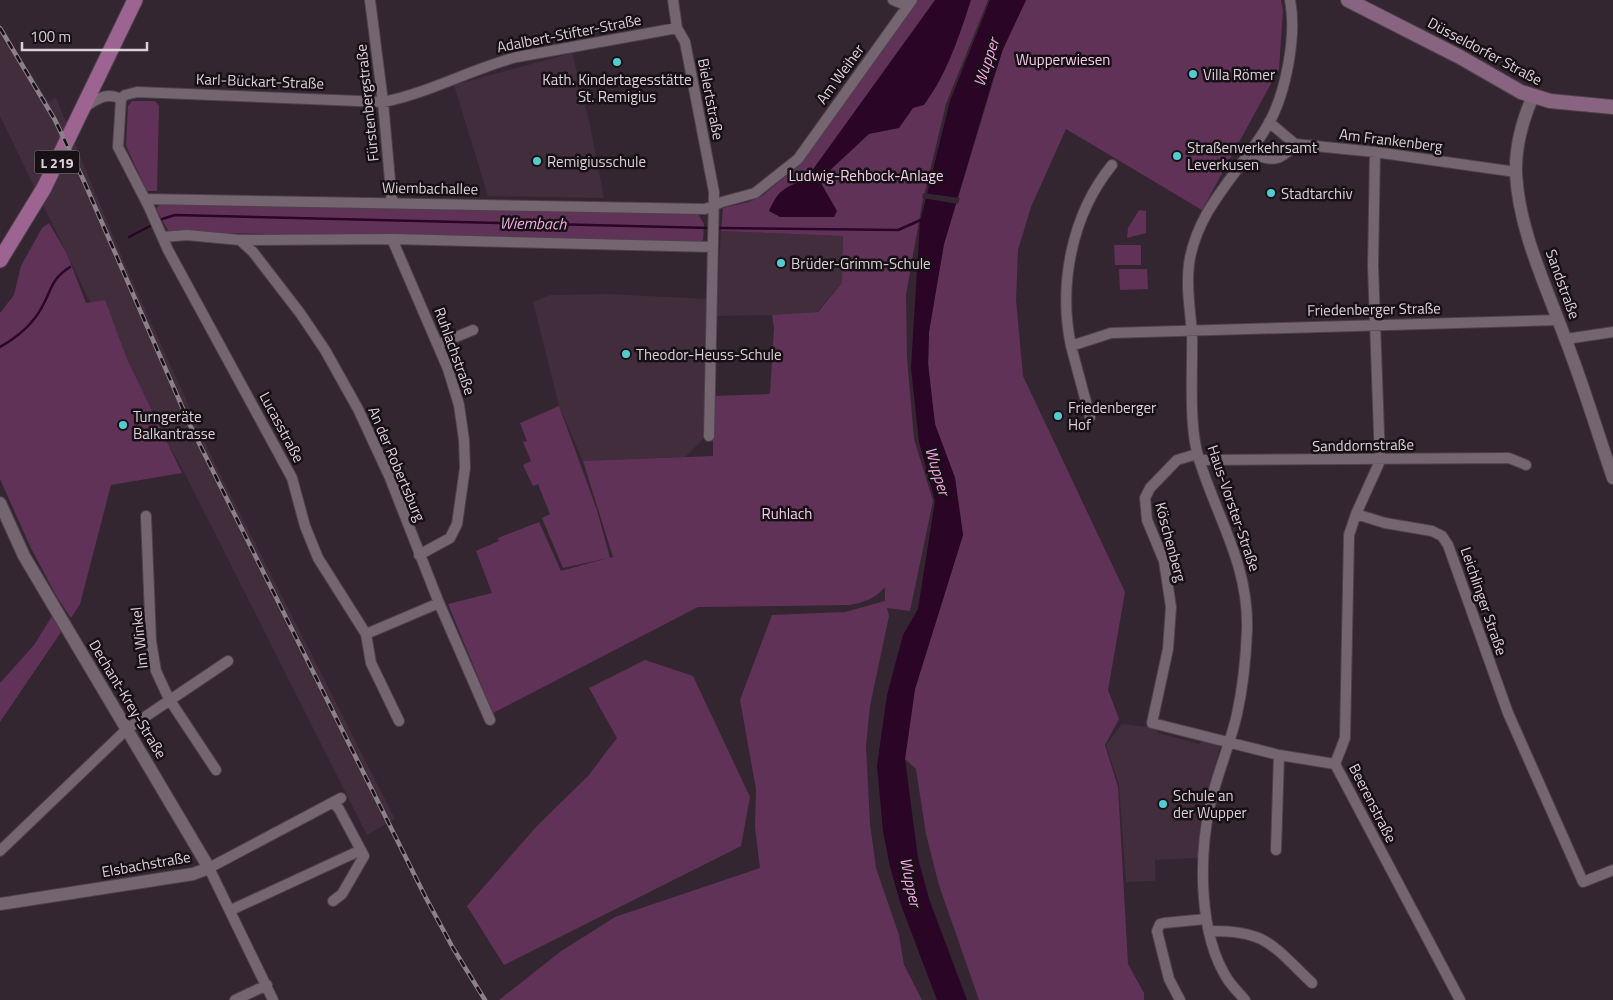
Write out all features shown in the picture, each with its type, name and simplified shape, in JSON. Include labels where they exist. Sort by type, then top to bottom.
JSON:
[{"type":"main road","name":"Düsseldorfer Straße","points":[[1348,0],[1400,25],[1513,88],[1550,101],[1613,107]]},
{"type":"main road","name":"L 219","points":[[1,256],[44,188],[134,1]]},
{"type":"street","name":"Fürstenbergstraße","points":[[370,0],[383,102],[392,203]]},
{"type":"street","name":"Bielertstraße","points":[[673,0],[677,28],[685,42],[714,192],[715,206]]},
{"type":"street","points":[[894,0],[909,3]]},
{"type":"street","name":"Haus-Vorster-Straße","points":[[1245,1000],[1227,979],[1209,931],[1206,919],[1204,883],[1206,833],[1210,805],[1238,711],[1247,633],[1246,594],[1234,549],[1198,457],[1194,431],[1192,331],[1187,284],[1192,246],[1201,222],[1269,122],[1282,88],[1290,46],[1292,2]]},
{"type":"street","name":"Am Weiher","points":[[792,165],[909,3]]},
{"type":"street","name":"Adalbert-Stifter-Straße","points":[[383,102],[408,97],[494,63],[539,52],[677,28]]},
{"type":"street","name":"Karl-Bückart-Straße","points":[[121,99],[125,94],[137,92],[383,102]]},
{"type":"street","points":[[82,108],[104,95],[114,95],[121,99]]},
{"type":"street","name":"Sandstraße","points":[[1533,96],[1521,132],[1516,172],[1520,202],[1529,234],[1613,478]]},
{"type":"street","name":"Lucasstraße","points":[[121,99],[118,115],[118,147],[147,203],[168,250],[292,478],[305,526],[318,558],[366,634],[371,663],[399,721]]},
{"type":"street","points":[[1248,153],[1272,160],[1285,156],[1295,144],[1269,122]]},
{"type":"street","name":"Am Frankenberg","points":[[1295,144],[1375,152],[1516,172]]},
{"type":"street","points":[[1356,514],[1380,461],[1372,191],[1375,152]]},
{"type":"street","name":"Wiembachallee","points":[[147,203],[392,203],[701,210],[722,202],[755,194],[792,165]]},
{"type":"street","points":[[1090,417],[1067,325],[1068,278],[1077,227],[1087,201],[1112,165]]},
{"type":"street","points":[[709,436],[712,247],[715,206]]},
{"type":"street","points":[[162,234],[240,240],[392,240],[712,247]]},
{"type":"street","name":"An der Robertsburg","points":[[240,240],[253,252],[300,313],[342,379],[390,478],[419,555],[490,720]]},
{"type":"street","name":"Ruhlachstraße","points":[[392,240],[439,344],[459,405],[464,440],[465,468],[457,524],[450,538],[419,555]]},
{"type":"street","name":"Friedenberger Straße","points":[[1072,346],[1111,332],[1558,320]]},
{"type":"street","points":[[439,344],[473,330]]},
{"type":"street","points":[[1566,339],[1613,332]]},
{"type":"street","name":"Sanddornstraße","points":[[1198,457],[1225,461],[1380,461],[1509,458],[1526,464]]},
{"type":"street","name":"Köschenberg","points":[[1198,457],[1177,460],[1150,488],[1145,498],[1147,520],[1164,561],[1171,607],[1168,649],[1152,723],[1230,741]]},
{"type":"street","name":"Dechant-Krey-Straße","points":[[0,503],[24,556],[209,868],[273,1000]]},
{"type":"street","name":"Beerenstraße","points":[[1356,514],[1349,534],[1345,738],[1335,764],[1460,1000]]},
{"type":"street","name":"Leichlinger Straße","points":[[1356,514],[1385,523],[1432,531],[1442,536],[1448,545],[1508,713],[1583,882],[1613,870]]},
{"type":"street","name":"Im Winkel","points":[[146,516],[151,641],[156,671],[170,700],[216,770]]},
{"type":"street","points":[[366,634],[439,603]]},
{"type":"street","points":[[0,851],[127,729],[228,661]]},
{"type":"street","points":[[1230,741],[1279,754],[1335,764]]},
{"type":"street","points":[[1276,850],[1279,754]]},
{"type":"street","name":"Elsbachstraße","points":[[0,904],[193,874],[209,868],[337,800],[339,809],[361,850]]},
{"type":"street","points":[[231,910],[361,850],[364,856],[342,894],[333,901]]},
{"type":"street","points":[[1180,1000],[1169,979],[1157,931],[1160,924],[1206,919]]},
{"type":"street","points":[[1209,931],[1241,931],[1260,938],[1278,949],[1312,983]]},
{"type":"street","points":[[235,1000],[267,985]]},
{"type":"shaded area","points":[[0,26],[49,102],[56,98],[126,267],[216,466],[395,819],[367,835],[184,472],[98,318],[0,116]]},
{"type":"shaded area","name":"Remigiusschule","points":[[572,53],[590,125],[604,198],[488,196],[454,85]]},
{"type":"shaded area","name":"Brüder-Grimm-Schule","points":[[721,231],[843,236],[842,283],[817,312],[788,315],[716,316]]},
{"type":"shaded area","name":"Theodor-Heuss-Schule","points":[[608,294],[707,299],[706,436],[685,457],[583,461],[559,406],[533,302],[550,295]]},
{"type":"shaded area","name":"Schule an der Wupper","points":[[1122,724],[1156,728],[1158,733],[1199,744],[1204,740],[1220,747],[1200,822],[1198,858],[1155,860],[1155,881],[1126,882],[1119,785],[1106,745]]},
{"type":"green space","points":[[915,0],[988,0],[946,104],[922,204],[906,295],[907,358],[914,439],[933,501],[910,611],[887,608],[889,616],[870,706],[866,746],[870,824],[876,868],[899,935],[904,965],[922,1000],[499,1000],[560,952],[615,917],[760,868],[755,827],[756,789],[740,700],[772,615],[845,612],[885,601],[885,587],[869,599],[849,605],[698,607],[493,713],[448,604],[492,593],[476,551],[499,541],[498,538],[539,522],[561,571],[608,558],[563,568],[542,518],[550,514],[538,484],[533,486],[523,465],[531,461],[523,442],[527,441],[520,423],[559,406],[597,510],[610,558],[613,557],[583,461],[713,456],[713,396],[770,394],[774,328],[772,315],[818,312],[842,283],[843,236],[721,231],[723,208],[749,202],[762,196],[799,165]]},
{"type":"green space","name":"Wupperwiesen","points":[[1026,0],[1281,0],[1283,11],[1279,69],[1202,210],[1066,129],[1031,207],[1018,250],[1016,300],[1023,376],[1125,592],[1108,690],[1119,719],[1105,745],[1118,787],[1128,964],[1144,993],[1144,1000],[979,1000],[939,885],[926,834],[916,769],[905,759],[915,689],[963,535],[955,478],[935,425],[928,374],[929,332],[944,244],[1003,49]]},
{"type":"green space","points":[[132,101],[155,101],[159,106],[157,191],[147,191],[126,146],[128,106]]},
{"type":"green space","points":[[170,201],[698,214],[704,224],[703,240],[699,243],[169,232],[156,209],[160,204]]},
{"type":"green space","points":[[1139,210],[1146,211],[1146,233],[1127,238],[1128,228]]},
{"type":"green space","points":[[49,223],[67,254],[86,303],[105,300],[127,359],[182,473],[111,485],[80,604],[71,618],[57,597],[31,548],[0,479],[0,313],[14,295],[21,266],[42,228]]},
{"type":"green space","points":[[1114,245],[1141,245],[1141,265],[1115,265]]},
{"type":"green space","points":[[1119,269],[1147,269],[1148,289],[1120,290]]},
{"type":"green space","points":[[52,616],[61,632],[0,722],[0,683],[34,645]]},
{"type":"green space","points":[[645,660],[693,676],[750,797],[741,846],[504,965],[467,906],[536,827],[588,776],[617,738],[589,688]]},
{"type":"water","points":[[935,0],[971,0],[946,68],[924,105],[913,108],[899,128],[869,134],[826,174],[821,183],[837,211],[834,217],[780,217],[769,211],[783,190],[806,179]]},
{"type":"water","name":"Wupper","points":[[990,0],[1026,0],[1003,49],[944,244],[929,332],[928,363],[935,424],[955,478],[963,535],[915,689],[905,759],[918,858],[929,899],[967,1000],[937,1000],[901,905],[890,867],[883,831],[877,766],[887,695],[903,635],[918,609],[935,501],[919,442],[911,368],[920,222],[950,101]]},
{"type":"pier","points":[[923,193],[960,198],[958,204],[922,198]]},
{"type":"waterway","name":"Wiembach","points":[[159,220],[175,215],[710,228]]},
{"type":"waterway","name":"Wiembach","points":[[716,228],[898,230],[923,219]]},
{"type":"waterway","name":"Wiembach","points":[[129,237],[152,225]]},
{"type":"waterway","name":"Wiembach","points":[[0,347],[29,325],[42,307],[55,280],[70,267]]},
{"type":"railway","points":[[0,28],[55,120],[83,179],[190,425],[426,898],[453,948],[485,1000]]},
{"type":"place","name":"Kath. Kindertagesstätte St. Remigius","points":[[617,62]]},
{"type":"place","name":"Villa Römer","points":[[1193,74]]},
{"type":"place","name":"Straßenverkehrsamt Leverkusen","points":[[1177,156]]},
{"type":"place","name":"Remigiusschule","points":[[537,161]]},
{"type":"place","name":"Stadtarchiv","points":[[1271,193]]},
{"type":"place","name":"Brüder-Grimm-Schule","points":[[781,263]]},
{"type":"place","name":"Theodor-Heuss-Schule","points":[[626,354]]},
{"type":"place","name":"Friedenberger Hof","points":[[1058,416]]},
{"type":"place","name":"Turngeräte Balkantrasse","points":[[123,425]]},
{"type":"place","name":"Schule an der Wupper","points":[[1163,804]]},
{"type":"park label","name":"Ludwig-Rehbock-Anlage","points":[[866,175]]},
{"type":"park label","name":"Ruhlach","points":[[787,513]]}]
